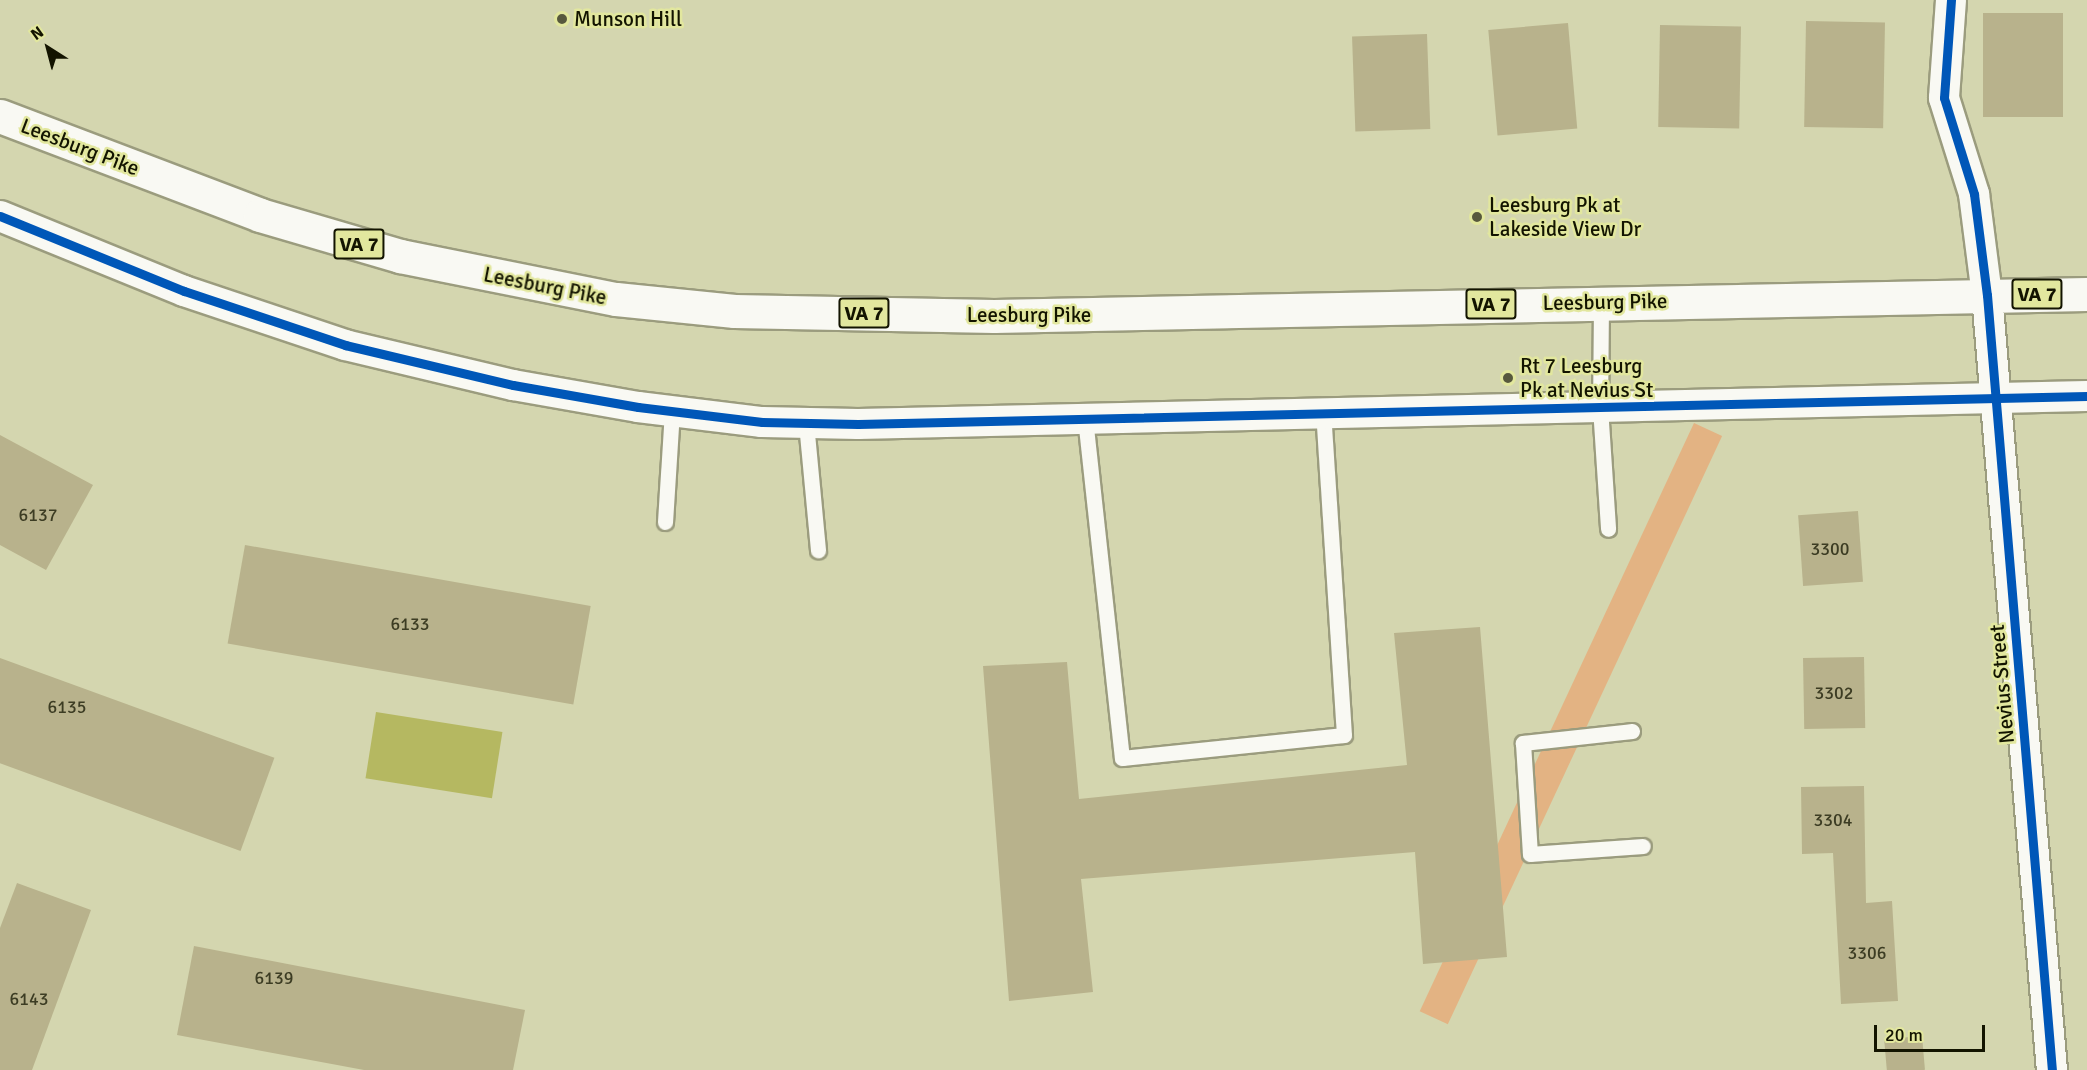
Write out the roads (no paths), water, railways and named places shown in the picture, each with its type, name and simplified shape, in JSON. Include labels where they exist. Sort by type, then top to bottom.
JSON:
[{"type":"main road","name":"Leesburg Pike","points":[[0,116],[260,215],[400,256],[616,299],[734,311],[994,316],[2087,294]]},
{"type":"street","name":"Nevius Street","points":[[1951,0],[1944,98],[1974,194],[1987,295],[2052,1070]]},
{"type":"street","points":[[0,216],[184,291],[345,345],[513,385],[672,412],[806,423],[2087,396]]},
{"type":"lane","points":[[1601,302],[1600,407],[1608,529]]},
{"type":"lane","points":[[665,522],[672,412]]},
{"type":"lane","points":[[1085,418],[1122,758],[1344,735],[1323,413]]},
{"type":"lane","points":[[806,423],[818,550]]},
{"type":"lane","points":[[1632,731],[1523,743],[1530,854],[1643,846]]},
{"type":"place","name":"Munson Hill","points":[[562,19]]},
{"type":"place","name":"Leesburg Pk at Lakeside View Dr","points":[[1477,217]]},
{"type":"place","name":"Rt 7 Leesburg Pk at Nevius St","points":[[1508,378]]}]
